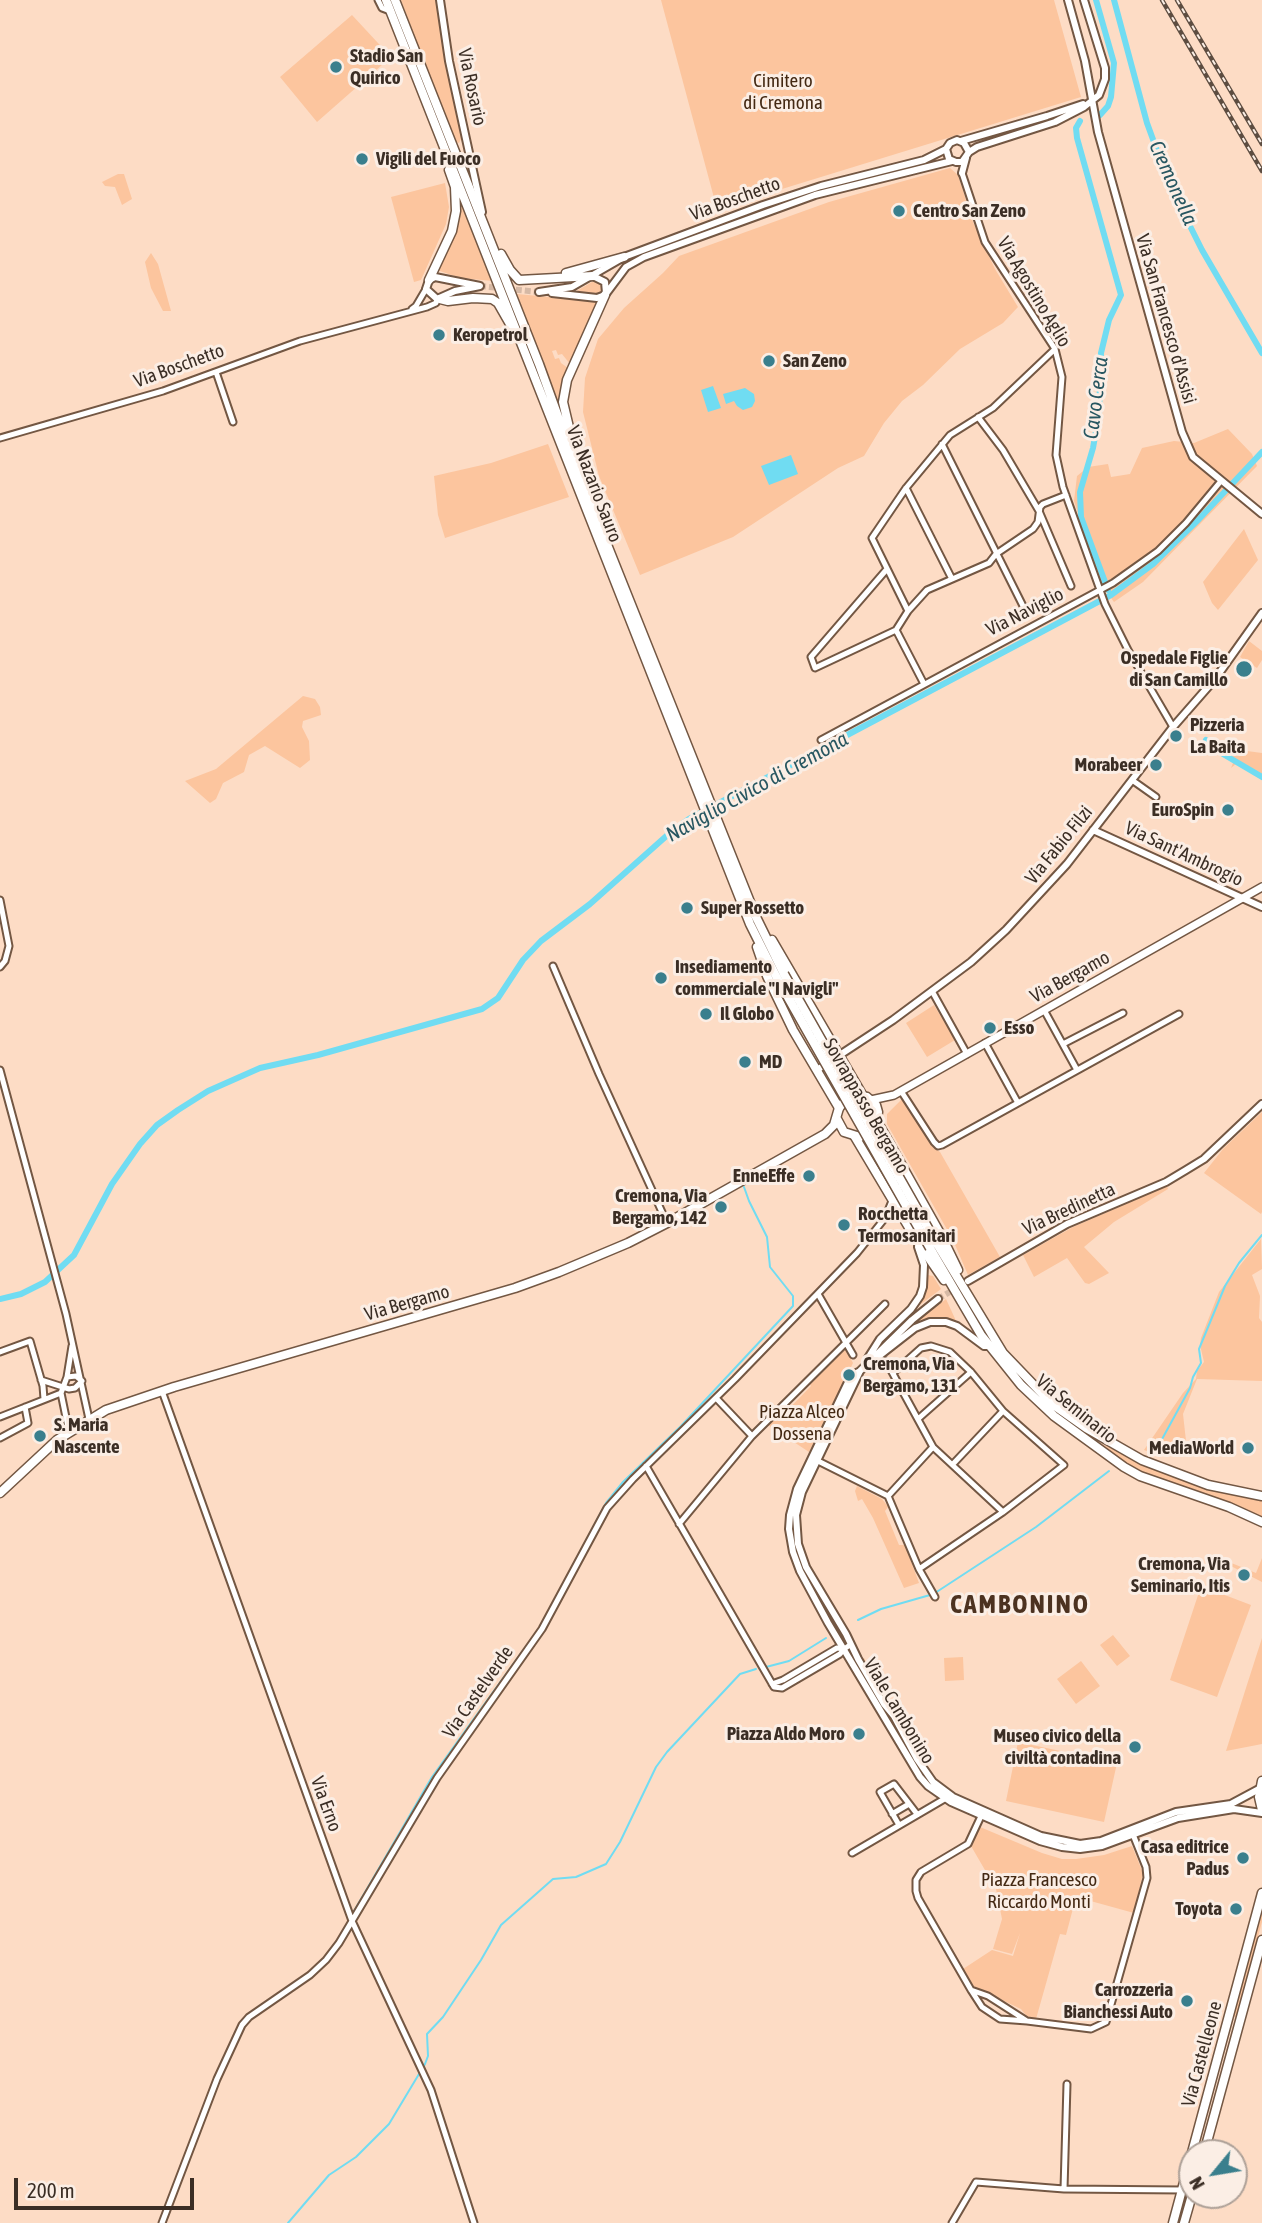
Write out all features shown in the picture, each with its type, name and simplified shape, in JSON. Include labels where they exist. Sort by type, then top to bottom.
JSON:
[{"type":"main road","name":"Via Nazario Sauro","points":[[386,0],[694,782],[743,885],[780,976]]},
{"type":"main road","name":"Via Nazario Sauro","points":[[395,0],[540,364],[580,477],[708,799],[711,815],[750,924],[780,976]]},
{"type":"main road","points":[[429,280],[452,231],[456,211],[455,187],[449,171],[452,164]]},
{"type":"main road","points":[[483,221],[514,276],[519,280],[593,276]]},
{"type":"main road","points":[[556,277],[624,257]]},
{"type":"main road","points":[[580,477],[564,412],[564,393],[571,369],[605,295]]},
{"type":"main road","points":[[439,299],[492,299],[506,314],[512,329],[519,332]]},
{"type":"main road","points":[[743,885],[840,1056],[878,1112],[878,1123],[942,1237],[965,1300]]},
{"type":"main road","name":"Via Bergamo","points":[[878,1112],[898,1093],[1262,887]]},
{"type":"main road","points":[[750,924],[767,976],[793,1030],[839,1108]]},
{"type":"main road","name":"Sovrappasso Bergamo","points":[[780,976],[933,1246]]},
{"type":"main road","name":"Via Bergamo","points":[[0,1493],[46,1449],[72,1429],[124,1403],[515,1288],[584,1262],[667,1223],[825,1134],[837,1119],[839,1108],[851,1096],[867,1098],[898,1093]]},
{"type":"main road","points":[[837,1119],[844,1132],[855,1137],[866,1135],[878,1123]]},
{"type":"main road","name":"Via Bergamo","points":[[825,1134],[844,1132]]},
{"type":"main road","points":[[855,1137],[917,1241],[965,1300]]},
{"type":"main road","points":[[871,1165],[874,1156],[881,1151],[894,1151]]},
{"type":"main road","name":"Via Seminario","points":[[933,1246],[990,1346],[1037,1401],[1124,1467],[1157,1483],[1229,1507],[1261,1522]]},
{"type":"main road","name":"Via Seminario","points":[[965,1300],[1014,1366],[1045,1398],[1078,1424],[1110,1444],[1174,1474],[1208,1485],[1262,1496]]},
{"type":"main road","points":[[1261,1785],[1262,1812]]},
{"type":"main road","name":"Via Castelleone","points":[[1197,2139],[1262,1893]]},
{"type":"main road","name":"Via Castelleone","points":[[1208,2139],[1262,1942]]},
{"type":"street","points":[[378,0],[382,8],[390,12]]},
{"type":"street","name":"Via Rosario","points":[[440,0],[449,61],[483,221]]},
{"type":"street","name":"Via San Francesco d'Assisi","points":[[1068,0],[1085,61],[1092,101],[1182,432],[1193,457],[1262,514]]},
{"type":"street","points":[[1084,0],[1105,68],[1103,88],[1092,101]]},
{"type":"street","name":"Via Boschetto","points":[[1092,101],[1055,122],[977,146],[954,162],[815,195],[644,257],[626,267],[605,295],[597,298],[539,292],[572,287],[624,257],[763,205],[821,186],[924,160],[947,149],[954,141],[1047,117],[1092,101]]},
{"type":"street","points":[[961,141],[967,145],[962,173]]},
{"type":"street","points":[[947,149],[947,156],[954,162]]},
{"type":"street","name":"Via Agostino Aglio","points":[[954,162],[962,173],[985,242],[1055,349],[1062,377],[1056,455],[1066,495],[1105,604],[1128,650],[1173,727]]},
{"type":"street","points":[[593,276],[605,282],[605,295]]},
{"type":"street","points":[[409,311],[416,306],[429,280],[440,278],[480,286],[451,292],[439,299],[426,289]]},
{"type":"street","name":"Via Boschetto","points":[[0,438],[152,394],[269,351],[427,307],[439,299]]},
{"type":"street","points":[[908,611],[872,538],[906,488],[950,435],[993,408],[1055,349]]},
{"type":"street","points":[[216,372],[233,422]]},
{"type":"street","points":[[978,417],[1003,450],[1039,511],[1071,586]]},
{"type":"street","points":[[942,444],[1027,614]]},
{"type":"street","name":"Via Naviglio","points":[[821,740],[1113,583],[1158,551],[1221,481]]},
{"type":"street","points":[[906,488],[952,579]]},
{"type":"street","points":[[887,569],[810,657],[815,668],[896,630],[908,611],[927,590],[989,563],[996,554],[1033,529],[1043,504],[1066,495]]},
{"type":"street","name":"Via Fabio Filzi","points":[[817,1070],[932,991],[1006,930],[1067,864],[1173,727],[1215,679],[1262,613]]},
{"type":"street","points":[[896,630],[924,684]]},
{"type":"street","points":[[1132,780],[1156,797]]},
{"type":"street","name":"Via Sant'Ambrogio","points":[[1093,830],[1262,906]]},
{"type":"street","points":[[0,900],[9,946],[5,961],[0,967]]},
{"type":"street","points":[[553,966],[667,1223]]},
{"type":"street","points":[[932,991],[967,1054]]},
{"type":"street","points":[[1044,1010],[1076,1070]]},
{"type":"street","points":[[1063,1044],[1123,1013]]},
{"type":"street","points":[[898,1093],[938,1146],[1179,1014]]},
{"type":"street","points":[[985,1043],[1018,1103]]},
{"type":"street","points":[[0,1070],[58,1283],[89,1419]]},
{"type":"street","name":"Via Bredinetta","points":[[968,1280],[1067,1224],[1166,1182],[1205,1158],[1262,1104]]},
{"type":"street","name":"Via Castelverde","points":[[162,2223],[191,2142],[242,2025],[326,1960],[352,1922],[437,1778],[542,1629],[607,1508],[857,1253],[885,1218],[892,1201]]},
{"type":"street","points":[[885,1218],[899,1213]]},
{"type":"street","points":[[866,1364],[873,1348],[920,1296],[924,1265],[917,1241]]},
{"type":"street","points":[[818,1294],[853,1355]]},
{"type":"street","points":[[866,1364],[938,1299]]},
{"type":"street","points":[[680,1524],[752,1436],[885,1304]]},
{"type":"street","points":[[866,1364],[915,1328],[930,1322],[946,1322],[957,1326],[984,1346],[990,1346]]},
{"type":"street","points":[[0,1352],[30,1341],[44,1399]]},
{"type":"street","points":[[72,1429],[62,1407],[62,1390],[68,1377],[73,1343]]},
{"type":"street","points":[[893,1373],[926,1346],[950,1352],[971,1372],[1003,1411],[1064,1465],[1003,1512],[919,1569]]},
{"type":"street","points":[[887,1361],[933,1447],[1003,1512]]},
{"type":"street","name":"Viale Cambonino","points":[[866,1364],[850,1376],[793,1500],[789,1529],[796,1562],[920,1777],[948,1797],[1040,1841],[1080,1849],[1102,1846],[1177,1812],[1231,1804],[1261,1785]]},
{"type":"street","points":[[918,1419],[971,1372]]},
{"type":"street","points":[[68,1377],[76,1376],[82,1381]]},
{"type":"street","points":[[41,1380],[62,1390]]},
{"type":"street","points":[[0,1417],[62,1390],[75,1388],[82,1381]]},
{"type":"street","name":"Via Erno","points":[[162,1391],[352,1922],[431,2090],[474,2223]]},
{"type":"street","points":[[716,1398],[752,1436]]},
{"type":"street","points":[[0,1438],[28,1423],[25,1407]]},
{"type":"street","points":[[953,1464],[1003,1411]]},
{"type":"street","points":[[888,1496],[933,1447]]},
{"type":"street","points":[[814,1459],[888,1496],[919,1569],[935,1597]]},
{"type":"street","points":[[646,1466],[772,1684],[778,1689],[782,1688],[840,1654],[847,1647]]},
{"type":"street","points":[[899,1825],[880,1792],[894,1784],[917,1814]]},
{"type":"street","points":[[852,1853],[948,1797]]},
{"type":"street","points":[[892,1814],[909,1804]]},
{"type":"street","name":"Viale Cambonino","points":[[1132,1831],[1168,1820],[1234,1809],[1262,1812]]},
{"type":"street","points":[[983,1813],[968,1844],[921,1872],[916,1886],[918,1898],[978,2003],[1000,2019],[1091,2029],[1106,2022],[1147,1878],[1146,1867],[1132,1831]]},
{"type":"street","points":[[971,1990],[988,1996],[1027,2021]]},
{"type":"street","points":[[978,2003],[981,1998],[988,1996]]},
{"type":"street","points":[[1064,2189],[1067,2084]]},
{"type":"street","points":[[952,2223],[976,2182],[1064,2189],[1178,2190]]},
{"type":"green space","points":[[401,0],[437,0],[462,137],[459,143],[446,121]]},
{"type":"green space","name":"Cimitero di Cremona","points":[[661,0],[1054,0],[1081,97],[717,209]]},
{"type":"green space","name":"Stadio San Quirico","points":[[352,15],[391,57],[317,122],[280,77]]},
{"type":"green space","name":"San Zeno","points":[[950,168],[958,175],[973,222],[995,269],[1018,307],[1003,323],[960,349],[923,385],[902,401],[884,423],[864,456],[838,468],[733,537],[640,575],[599,476],[583,412],[585,378],[598,339],[624,308],[679,256],[829,202]]},
{"type":"green space","points":[[124,174],[132,199],[122,205],[115,187],[105,186],[102,182]]},
{"type":"green space","points":[[445,183],[449,207],[446,224],[421,280],[414,282],[391,197]]},
{"type":"green space","points":[[458,192],[493,281],[460,278],[437,270],[455,232]]},
{"type":"green space","points":[[151,253],[158,264],[171,311],[163,311],[151,288],[145,262]]},
{"type":"green space","points":[[592,282],[601,286],[602,291],[599,294],[575,292]]},
{"type":"green space","points":[[517,294],[593,301],[596,304],[570,364],[562,354],[558,355],[556,350],[552,351],[555,359],[559,358],[568,368],[560,392],[561,410]]},
{"type":"green space","points":[[1228,429],[1252,454],[1257,466],[1143,582],[1114,602],[1102,586],[1074,501],[1077,476],[1088,467],[1108,464],[1111,477],[1130,474],[1142,448],[1174,441],[1194,443]]},
{"type":"green space","points":[[548,444],[569,497],[445,538],[438,515],[434,476],[491,463]]},
{"type":"green space","points":[[1244,529],[1258,560],[1218,610],[1203,582]]},
{"type":"green space","points":[[1249,641],[1262,651],[1262,660],[1257,668],[1240,657]]},
{"type":"green space","points":[[303,696],[315,699],[321,715],[303,721],[302,727],[309,741],[310,760],[300,768],[265,746],[249,755],[244,772],[223,783],[216,799],[210,803],[185,781],[216,769]]},
{"type":"green space","points":[[1228,744],[1262,753],[1262,780],[1237,763],[1231,768],[1235,758],[1230,755],[1234,751]]},
{"type":"green space","points":[[934,1005],[955,1040],[927,1057],[906,1023]]},
{"type":"green space","points":[[902,1099],[933,1147],[940,1152],[1000,1257],[968,1275],[953,1240],[887,1124],[887,1114]]},
{"type":"green space","points":[[1262,1112],[1261,1214],[1204,1173],[1223,1149]]},
{"type":"green space","points":[[1167,1186],[1168,1189],[1114,1222],[1084,1247],[1109,1273],[1089,1284],[1085,1283],[1067,1258],[1034,1277],[1023,1255],[1073,1227]]},
{"type":"green space","points":[[1261,1239],[1262,1269],[1252,1275],[1260,1296],[1262,1381],[1197,1379],[1183,1414],[1186,1441],[1165,1445],[1160,1456],[1144,1450],[1183,1393],[1196,1379],[1197,1371],[1204,1362],[1201,1338],[1219,1292]]},
{"type":"green space","points":[[928,1275],[933,1276],[941,1289],[913,1310]]},
{"type":"green space","points":[[946,1299],[957,1323],[928,1319],[911,1326]]},
{"type":"green space","name":"Piazza Alceo Dossena","points":[[844,1347],[853,1363],[809,1452],[768,1425],[776,1417],[779,1419]]},
{"type":"green space","points":[[1091,1439],[1181,1480],[1262,1500],[1262,1518],[1129,1466]]},
{"type":"green space","points":[[857,1486],[882,1499],[888,1507],[885,1511],[899,1545],[905,1545],[919,1583],[904,1588],[873,1518],[862,1499],[858,1501],[855,1491]]},
{"type":"green space","points":[[1262,1558],[1262,1582],[1223,1562],[1224,1560],[1256,1573]]},
{"type":"green space","points":[[1201,1586],[1251,1605],[1217,1697],[1170,1680]]},
{"type":"green space","points":[[1113,1635],[1130,1656],[1117,1666],[1100,1645]]},
{"type":"green space","points":[[1262,1638],[1262,1744],[1226,1751],[1245,1691]]},
{"type":"green space","points":[[963,1657],[964,1680],[945,1681],[944,1658]]},
{"type":"green space","points":[[864,1658],[914,1746],[867,1665],[864,1666],[861,1660]]},
{"type":"green space","points":[[1081,1661],[1100,1686],[1076,1704],[1057,1679]]},
{"type":"green space","points":[[1018,1742],[1117,1763],[1104,1822],[1006,1801]]},
{"type":"green space","name":"Piazza Francesco Riccardo Monti","points":[[980,1827],[1062,1859],[1104,1855],[1132,1846],[1143,1873],[1134,1913],[1076,1897],[1066,1935],[1060,1934],[1036,2019],[1028,2018],[1021,2009],[974,1987],[963,1969],[992,1950],[1013,1956],[1020,1933],[1012,1954],[993,1949],[1002,1919],[996,1889],[971,1846]]},
{"type":"green space","points":[[1262,1909],[1262,1922],[1236,2017],[1233,2016]]},
{"type":"water","points":[[713,386],[721,408],[708,412],[701,390]]},
{"type":"water","points":[[745,388],[754,394],[752,407],[743,410],[734,401],[726,404],[723,394]]},
{"type":"water","points":[[791,455],[798,474],[769,485],[761,466]]},
{"type":"waterway","name":"Cavo Cerca","points":[[1096,0],[1114,63],[1111,97],[1108,106],[1100,115]]},
{"type":"waterway","name":"Cremonella","points":[[1114,0],[1147,123],[1170,186],[1202,250],[1262,353]]},
{"type":"waterway","name":"Cavo Cerca","points":[[1080,121],[1076,128],[1077,138],[1121,295],[1109,320],[1101,353],[1099,414],[1093,448],[1080,492],[1081,517],[1108,590]]},
{"type":"waterway","name":"Naviglio Civico di Cremona","points":[[0,1299],[21,1294],[45,1282],[74,1255],[112,1184],[140,1144],[157,1125],[178,1110],[208,1091],[260,1068],[318,1055],[482,1009],[498,998],[523,960],[541,941],[590,904],[672,831],[689,819],[1111,595],[1153,564],[1262,452]]},
{"type":"waterway","points":[[1206,740],[1223,754],[1262,777]]},
{"type":"waterway","points":[[353,1913],[432,1777],[540,1627],[606,1503],[623,1482],[681,1426],[793,1306],[793,1296],[770,1267],[767,1237],[744,1187]]},
{"type":"waterway","points":[[1150,1449],[1161,1441],[1190,1388],[1201,1363],[1199,1349],[1225,1286],[1239,1263],[1262,1235]]},
{"type":"waterway","points":[[935,1593],[1036,1527],[1109,1471]]},
{"type":"waterway","points":[[858,1620],[881,1609],[930,1595]]},
{"type":"waterway","points":[[766,1667],[789,1661],[826,1638]]},
{"type":"waterway","points":[[288,2223],[329,2175],[356,2157],[389,2124],[425,2064],[428,2056],[427,2034],[443,2017],[501,1925],[553,1879],[576,1877],[606,1864],[620,1842],[656,1767],[667,1752],[740,1674],[756,1669]]},
{"type":"tunnel","points":[[480,286],[539,292]]},
{"type":"tunnel","points":[[938,1299],[968,1281]]},
{"type":"railway","points":[[1162,0],[1262,171]]},
{"type":"railway","points":[[1177,0],[1262,144]]},
{"type":"place","name":"Stadio San Quirico","points":[[336,67]]},
{"type":"place","name":"Vigili del Fuoco","points":[[362,159]]},
{"type":"place","name":"Centro San Zeno","points":[[899,211]]},
{"type":"place","name":"Keropetrol","points":[[439,335]]},
{"type":"place","name":"San Zeno","points":[[769,361]]},
{"type":"place","name":"Ospedale Figlie di San Camillo","points":[[1244,669]]},
{"type":"place","name":"Pizzeria La Baita","points":[[1176,736]]},
{"type":"place","name":"Morabeer","points":[[1156,765]]},
{"type":"place","name":"EuroSpin","points":[[1228,810]]},
{"type":"place","name":"Super Rossetto","points":[[687,908]]},
{"type":"place","name":"Insediamento commerciale \"I Navigli\"","points":[[661,978]]},
{"type":"place","name":"Il Globo","points":[[706,1014]]},
{"type":"place","name":"Esso","points":[[990,1028]]},
{"type":"place","name":"MD","points":[[745,1062]]},
{"type":"place","name":"EnneEffe","points":[[809,1176]]},
{"type":"place","name":"Cremona, Via Bergamo, 142","points":[[721,1207]]},
{"type":"place","name":"Rocchetta Termosanitari","points":[[844,1225]]},
{"type":"place","name":"Cremona, Via Bergamo, 131","points":[[849,1375]]},
{"type":"place","name":"S. Maria Nascente","points":[[40,1436]]},
{"type":"place","name":"MediaWorld","points":[[1248,1448]]},
{"type":"place","name":"Cremona, Via Seminario, Itis","points":[[1244,1575]]},
{"type":"place","name":"Piazza Aldo Moro","points":[[859,1734]]},
{"type":"place","name":"Museo civico della civiltà contadina","points":[[1135,1747]]},
{"type":"place","name":"Casa editrice Padus","points":[[1243,1858]]},
{"type":"place","name":"Toyota","points":[[1236,1909]]},
{"type":"place","name":"Carrozzeria Bianchessi Auto","points":[[1187,2001]]},
{"type":"district","name":"CAMBONINO","points":[[1020,1605]]}]
